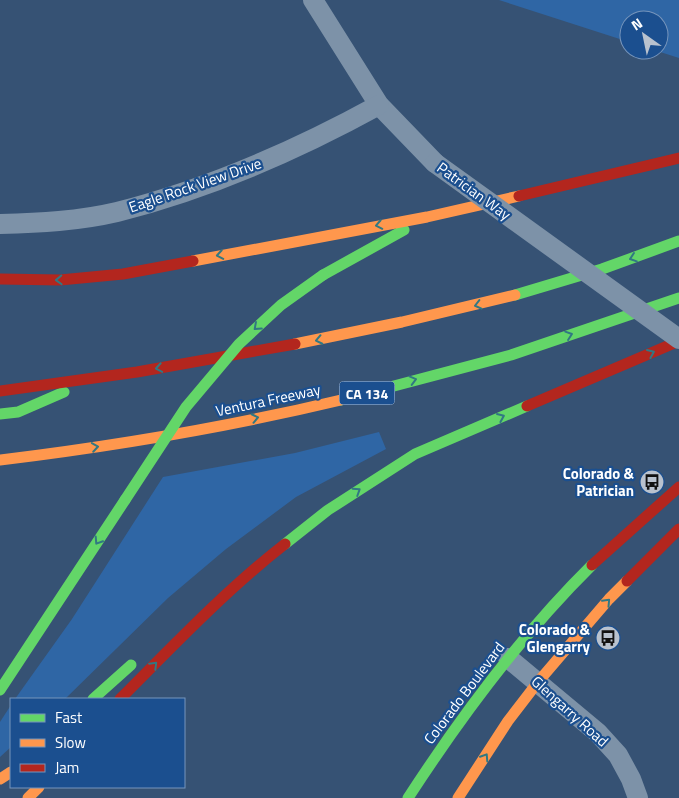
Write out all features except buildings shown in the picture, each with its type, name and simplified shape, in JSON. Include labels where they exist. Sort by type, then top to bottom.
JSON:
[{"type":"main road","points":[[0,279],[60,280],[123,274],[427,218],[679,158]]},
{"type":"main road","points":[[1,688],[186,407],[238,344],[281,305],[323,275],[374,245],[427,218]]},
{"type":"main road","points":[[0,391],[92,380],[298,345],[433,316],[548,287],[679,241]]},
{"type":"main road","name":"Ventura Freeway","points":[[0,460],[47,455],[196,430],[335,401],[512,354],[679,298]]},
{"type":"main road","points":[[192,611],[244,568],[328,510],[415,454],[679,340]]},
{"type":"main road","points":[[0,414],[18,412],[92,380]]},
{"type":"main road","points":[[24,446],[47,455]]},
{"type":"main road","name":"Colorado Boulevard","points":[[408,798],[464,714],[547,612],[590,567],[679,487]]},
{"type":"main road","points":[[121,698],[195,624],[269,556],[328,510]]},
{"type":"main road","points":[[458,798],[508,721],[538,682],[609,599],[679,529]]},
{"type":"main road","points":[[95,698],[142,655]]},
{"type":"main road","points":[[28,798],[38,788]]},
{"type":"street","name":"Patrician Way","points":[[313,0],[379,105],[436,163],[679,340]]},
{"type":"street","name":"Eagle Rock View Drive","points":[[0,224],[50,222],[116,212],[174,195],[261,163],[330,132],[379,105]]},
{"type":"street","name":"Glengarry Road","points":[[508,658],[598,733],[618,755],[631,779],[638,798]]},
{"type":"shaded area","points":[[499,0],[679,0],[679,58],[669,55],[669,10],[619,10],[619,39]]},
{"type":"shaded area","points":[[379,432],[386,449],[296,497],[226,549],[168,598],[66,698],[16,698],[72,619],[163,477],[295,453]]},
{"type":"shaded area","points":[[10,707],[10,748],[0,757],[0,722]]},
{"type":"traffic: fast","points":[[323,275],[404,230]]},
{"type":"traffic: fast","points":[[515,295],[602,269],[679,241]]},
{"type":"traffic: fast","points":[[125,500],[186,407],[239,344],[281,305],[323,275]]},
{"type":"traffic: fast","points":[[341,400],[511,355],[679,298]]},
{"type":"traffic: fast","points":[[0,414],[18,412],[64,392]]},
{"type":"traffic: fast","points":[[285,544],[328,510],[415,454],[527,406]]},
{"type":"traffic: fast","points":[[0,690],[125,500]]},
{"type":"traffic: fast","points":[[408,798],[471,706],[541,619],[592,565]]},
{"type":"traffic: fast","points":[[94,698],[131,665]]},
{"type":"traffic: slow","points":[[193,261],[427,217],[519,196]]},
{"type":"traffic: slow","points":[[295,344],[402,322],[515,295]]},
{"type":"traffic: slow","points":[[0,460],[86,449],[171,435],[341,400]]},
{"type":"traffic: slow","points":[[458,798],[508,721],[538,682],[609,599],[627,581]]},
{"type":"traffic: slow","points":[[0,779],[10,773]]},
{"type":"traffic: slow","points":[[28,798],[38,788]]},
{"type":"traffic: jam","points":[[519,196],[679,158]]},
{"type":"traffic: jam","points":[[0,279],[60,280],[123,274],[193,261]]},
{"type":"traffic: jam","points":[[527,406],[679,341]]},
{"type":"traffic: jam","points":[[0,391],[137,372],[295,344]]},
{"type":"traffic: jam","points":[[592,565],[679,487]]},
{"type":"traffic: jam","points":[[627,581],[679,529]]},
{"type":"traffic: jam","points":[[121,698],[221,599],[285,544]]},
{"type":"place","name":"Colorado & Patrician","points":[[652,482]]},
{"type":"place","name":"Colorado & Glengarry","points":[[608,638]]}]
